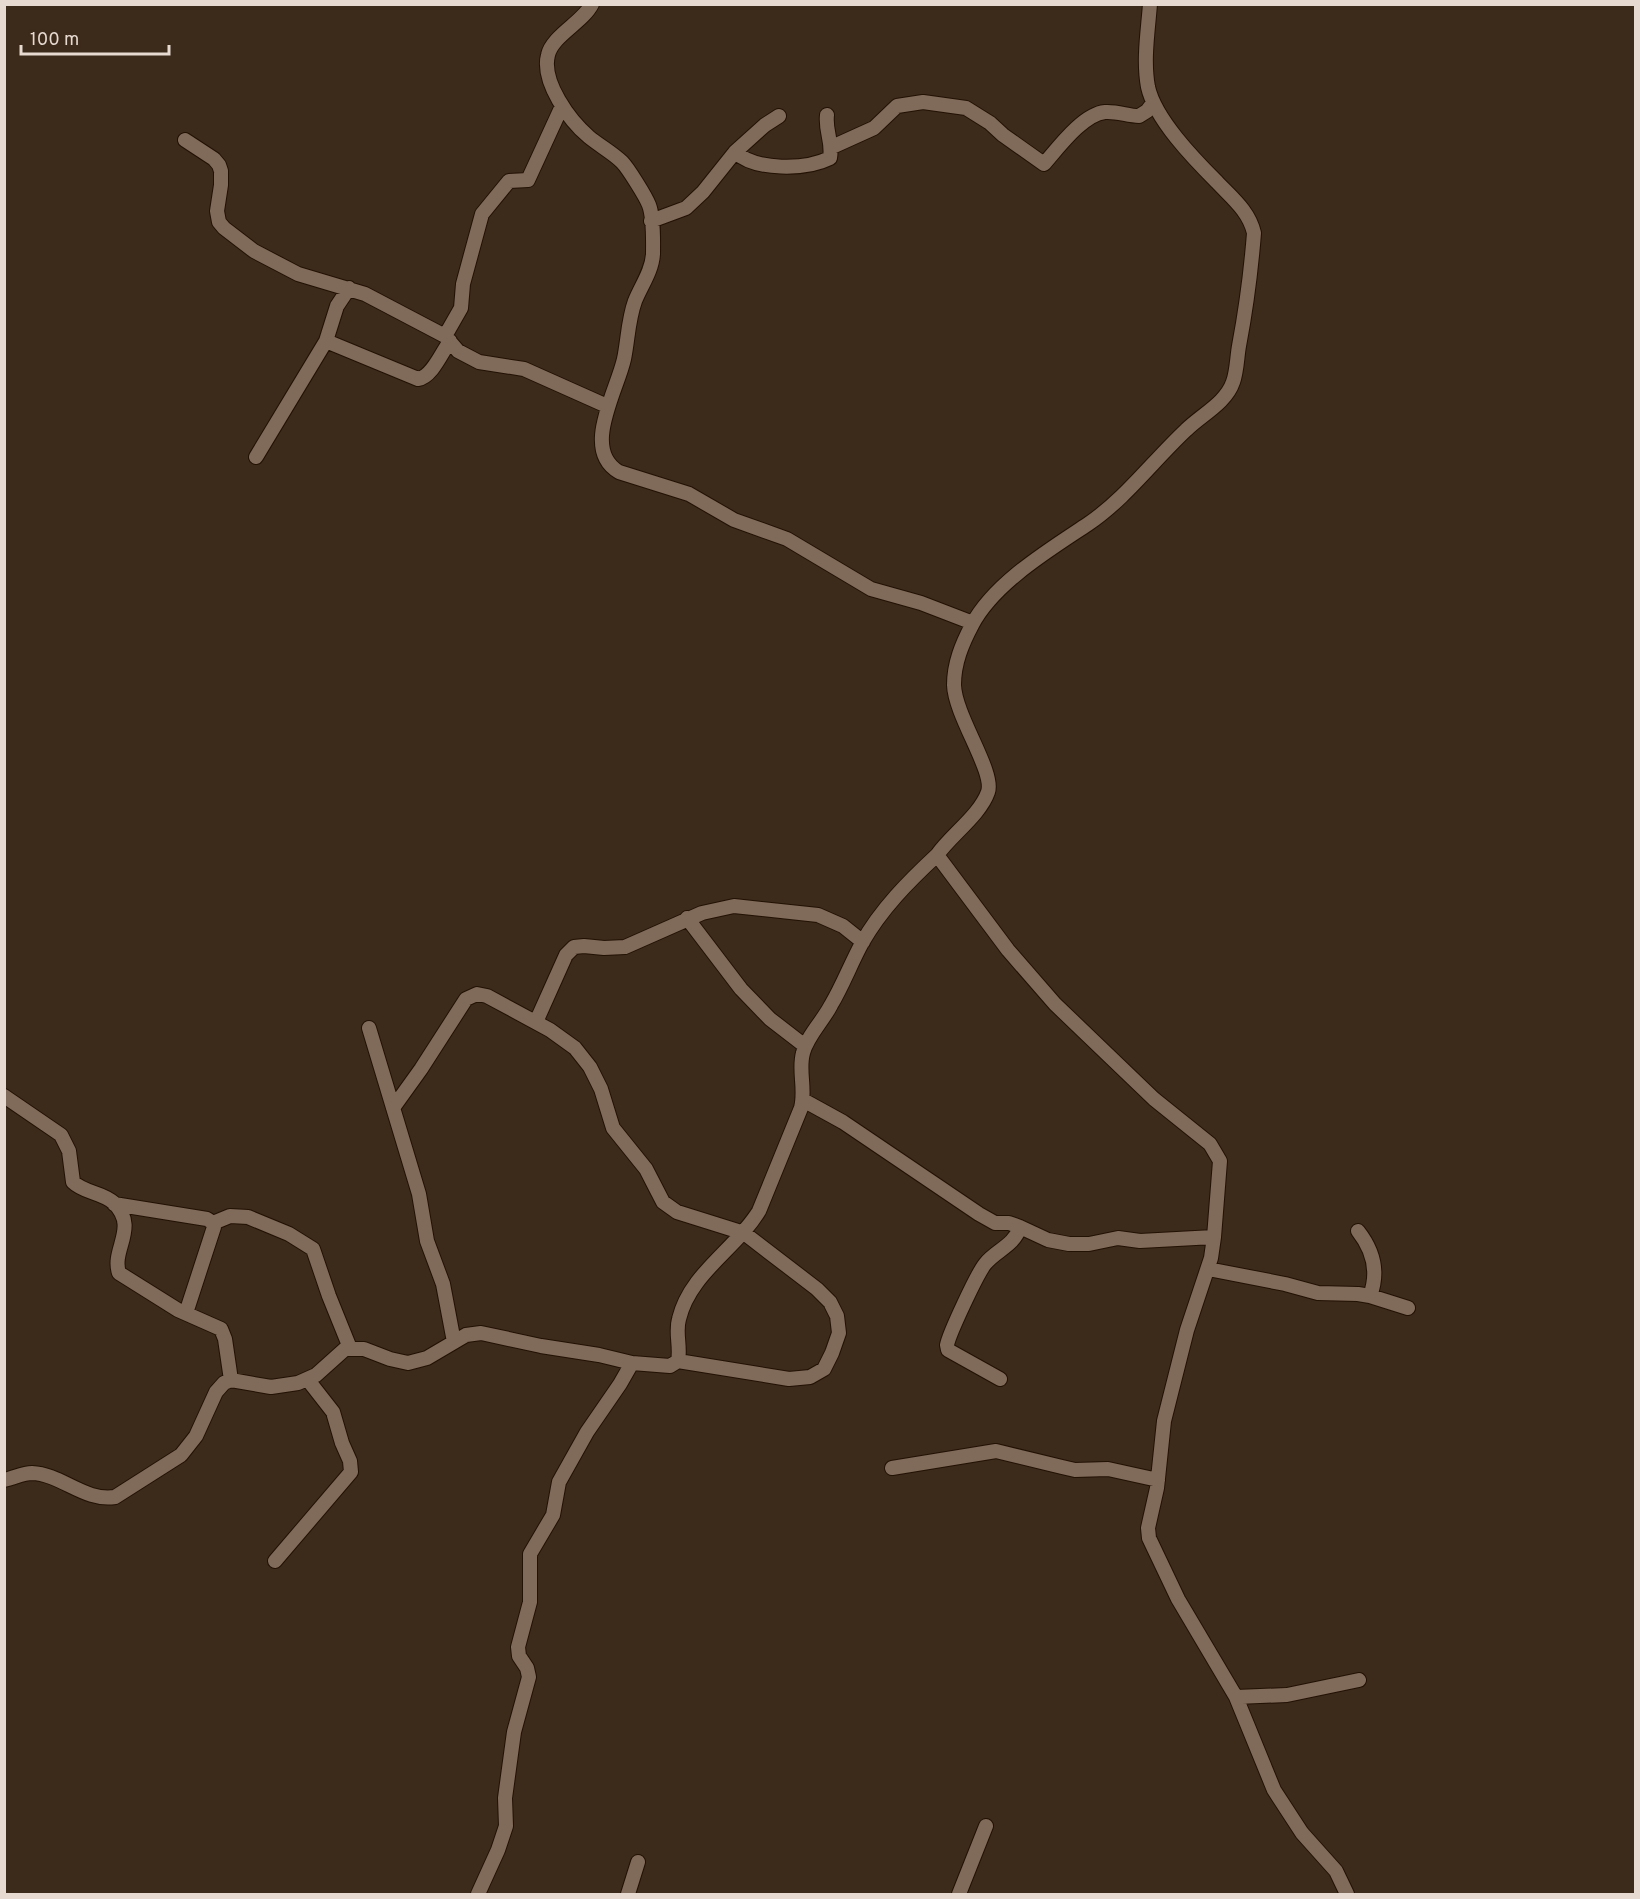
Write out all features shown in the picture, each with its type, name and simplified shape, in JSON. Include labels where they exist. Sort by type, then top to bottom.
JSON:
[{"type":"street","points":[[592,4],[588,14],[552,46],[548,53],[548,76],[562,106],[587,135],[622,162],[647,200],[650,207],[653,256],[633,309],[623,362],[608,406],[602,452],[611,468],[689,494],[734,520],[787,539],[871,589],[921,603],[973,623]]},
{"type":"street","points":[[678,1361],[678,1322],[690,1295],[715,1260],[744,1233],[759,1211],[803,1100],[801,1061],[805,1046],[832,1005],[863,942],[878,919],[978,808],[989,789],[990,781],[986,768],[961,715],[954,686],[957,657],[973,623],[986,605],[1023,570],[1090,522],[1127,491],[1188,427],[1219,403],[1234,382],[1248,298],[1254,234],[1252,223],[1242,208],[1188,152],[1153,103],[1146,72],[1150,4]]},
{"type":"street","points":[[832,147],[874,128],[897,106],[923,102],[966,108],[990,123],[1044,164],[1084,122],[1095,114],[1112,112],[1139,116],[1153,103]]},
{"type":"street","points":[[326,341],[405,375],[420,379],[430,372],[461,308],[463,284],[482,214],[509,181],[528,180],[562,106]]},
{"type":"street","points":[[735,152],[744,160],[783,168],[820,163],[830,158],[832,147],[825,127],[827,115]]},
{"type":"street","points":[[651,221],[686,208],[703,192],[735,152],[765,125],[779,116]]},
{"type":"street","points":[[185,140],[214,159],[219,165],[221,185],[217,217],[224,228],[254,251],[320,282],[365,294],[447,338],[458,351],[479,362],[524,369],[608,406]]},
{"type":"street","points":[[256,457],[326,341],[337,306],[349,288]]},
{"type":"street","points":[[937,855],[1008,950],[1055,1004],[1154,1099],[1215,1149],[1220,1161],[1214,1237],[1208,1269],[1187,1330],[1164,1421],[1158,1480],[1148,1528],[1152,1548],[1178,1599],[1236,1697],[1274,1790],[1302,1833],[1336,1871],[1347,1894]]},
{"type":"street","points":[[536,1022],[566,956],[574,947],[625,947],[702,913],[734,906],[818,915],[843,926],[863,942]]},
{"type":"street","points":[[687,918],[741,989],[770,1019],[805,1046]]},
{"type":"street","points":[[4,1480],[35,1474],[89,1494],[105,1498],[115,1497],[181,1455],[196,1436],[220,1387],[231,1380],[271,1387],[308,1380],[324,1369],[341,1351],[350,1348],[364,1349],[408,1363],[427,1358],[466,1335],[481,1333],[632,1363],[670,1366],[678,1361],[789,1379],[810,1377],[824,1369],[839,1333],[837,1316],[830,1302],[817,1289],[744,1233],[677,1212],[663,1202],[646,1170],[613,1128],[601,1089],[590,1067],[575,1048],[550,1030],[487,996],[477,994],[466,999],[393,1108]]},
{"type":"street","points":[[369,1028],[418,1194],[427,1241],[443,1284],[454,1342]]},
{"type":"street","points":[[4,1113],[10,1100],[61,1135],[69,1151],[74,1184],[106,1198],[114,1203],[124,1215],[125,1223],[118,1273],[186,1313],[221,1329],[225,1340],[231,1380]]},
{"type":"street","points":[[803,1100],[843,1122],[984,1218],[1020,1227],[1048,1240],[1089,1244],[1118,1238],[1140,1241],[1214,1237]]},
{"type":"street","points":[[114,1203],[207,1219],[213,1223]]},
{"type":"street","points":[[213,1223],[230,1216],[248,1217],[289,1234],[313,1249],[350,1348]]},
{"type":"street","points":[[186,1313],[214,1227],[213,1223]]},
{"type":"street","points":[[1000,1379],[948,1350],[947,1346],[979,1274],[987,1262],[1012,1243],[1020,1227]]},
{"type":"street","points":[[1358,1231],[1370,1247],[1373,1257],[1374,1283],[1370,1296]]},
{"type":"street","points":[[1208,1269],[1318,1293],[1370,1296],[1408,1308]]},
{"type":"street","points":[[478,1894],[498,1850],[507,1820],[505,1798],[514,1732],[529,1677],[527,1668],[519,1656],[518,1647],[530,1602],[530,1554],[553,1515],[559,1482],[587,1432],[632,1363]]},
{"type":"street","points":[[275,1561],[351,1472],[352,1467],[333,1412],[308,1380]]},
{"type":"street","points":[[892,1468],[996,1451],[1075,1470],[1108,1469],[1158,1480]]},
{"type":"street","points":[[1236,1697],[1287,1695],[1359,1680]]},
{"type":"street","points":[[959,1894],[986,1826]]},
{"type":"street","points":[[628,1894],[638,1862]]}]
